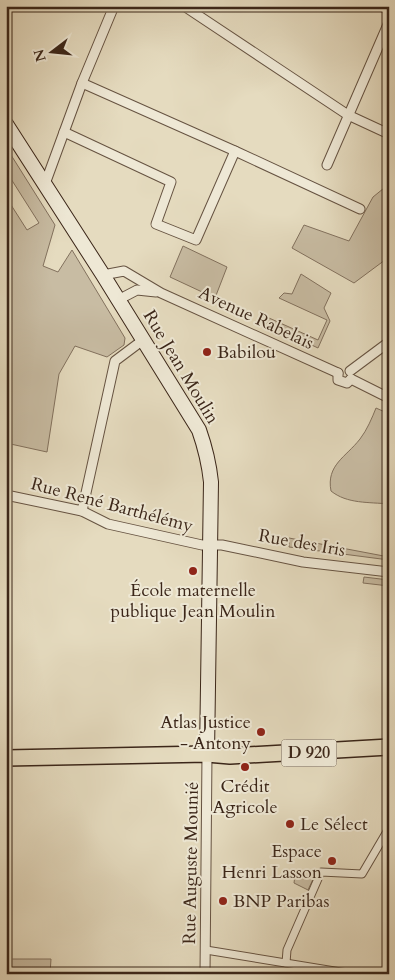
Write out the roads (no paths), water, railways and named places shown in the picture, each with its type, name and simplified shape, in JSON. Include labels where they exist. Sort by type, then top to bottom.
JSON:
[{"type":"main road","name":"Rue Jean Moulin","points":[[6,124],[144,340],[199,430],[204,443],[209,462],[211,482],[207,754]]},
{"type":"main road","name":"D 920","points":[[207,754],[230,747],[389,739]]},
{"type":"main road","name":"D 920","points":[[6,758],[207,754],[230,756],[389,747]]},
{"type":"street","points":[[45,184],[82,83],[114,6]]},
{"type":"street","points":[[184,6],[348,115],[389,134]]},
{"type":"street","points":[[384,6],[389,8]]},
{"type":"street","points":[[327,165],[389,22]]},
{"type":"street","points":[[82,83],[360,209]]},
{"type":"street","points":[[64,132],[171,182],[156,224],[196,240],[235,151]]},
{"type":"street","name":"Avenue Rabelais","points":[[103,275],[124,271],[161,293],[338,373]]},
{"type":"street","name":"Avenue Rabelais","points":[[118,300],[137,290],[161,293]]},
{"type":"street","points":[[82,511],[115,361],[144,340]]},
{"type":"street","points":[[389,342],[351,375],[347,383],[342,383],[338,380],[338,373],[344,368],[351,375],[389,398]]},
{"type":"street","name":"Rue René Barthélémy","points":[[6,495],[82,511],[108,524],[202,545],[210,544]]},
{"type":"street","name":"Rue des Iris","points":[[210,544],[303,562],[389,572]]},
{"type":"street","name":"Rue Auguste Mounié","points":[[205,974],[207,754]]},
{"type":"street","points":[[286,963],[287,950],[321,872],[362,874],[389,828]]},
{"type":"street","points":[[206,950],[353,974]]},
{"type":"place","name":"Babilou","points":[[207,352]]},
{"type":"place","name":"École maternelle publique Jean Moulin","points":[[193,571]]},
{"type":"place","name":"Atlas Justice - Antony","points":[[261,732]]},
{"type":"place","name":"Crédit Agricole","points":[[245,767]]},
{"type":"place","name":"Le Sélect","points":[[290,824]]},
{"type":"place","name":"Espace Henri Lasson","points":[[332,861]]},
{"type":"place","name":"BNP Paribas","points":[[223,901]]}]
